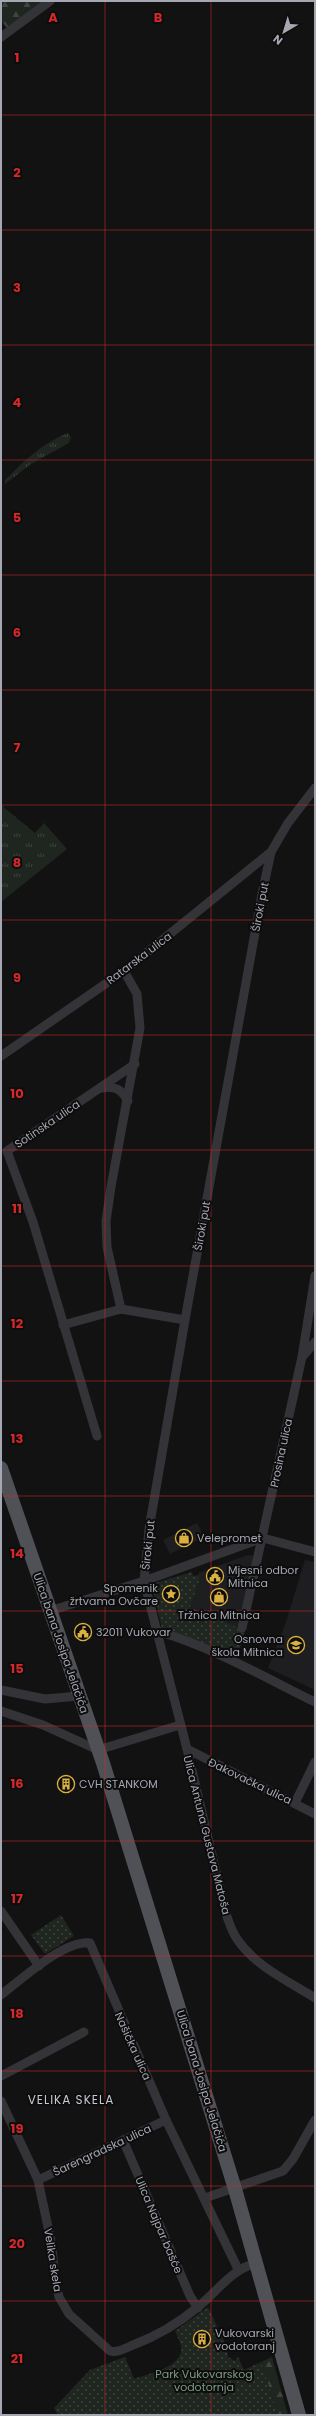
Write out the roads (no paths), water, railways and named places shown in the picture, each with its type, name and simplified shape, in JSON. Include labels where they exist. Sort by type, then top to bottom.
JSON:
[{"type":"main road","name":"Ulica bana Josipa Jelačića","points":[[1,1468],[98,1750],[235,2189],[299,2415]]},
{"type":"street","points":[[1,37],[50,1]]},
{"type":"street","name":"Široki put","points":[[50,1611],[144,1581],[149,1529],[185,1320],[271,852],[288,823],[315,788]]},
{"type":"street","name":"Ratarska ulica","points":[[1,1056],[124,971],[271,852]]},
{"type":"street","points":[[121,1309],[112,1275],[106,1234],[111,1187],[135,1064],[140,1028],[140,1009],[137,994],[124,971]]},
{"type":"street","name":"Sotinska ulica","points":[[97,1436],[32,1222],[7,1151],[135,1064]]},
{"type":"street","points":[[99,1089],[112,1087],[119,1089],[128,1101]]},
{"type":"street","name":"Prosina ulica","points":[[242,1628],[302,1357],[315,1276]]},
{"type":"street","points":[[63,1326],[121,1309],[185,1320]]},
{"type":"street","points":[[302,1357],[315,1342]]},
{"type":"street","points":[[187,1749],[144,1581],[263,1538],[315,1552]]},
{"type":"street","points":[[158,1631],[175,1636],[237,1664],[315,1702]]},
{"type":"street","points":[[1,1690],[45,1699],[79,1696]]},
{"type":"street","points":[[1,1711],[43,1725],[98,1750],[180,1725]]},
{"type":"street","name":"Đakovačka ulica","points":[[187,1749],[315,1814]]},
{"type":"street","name":"Ulica Antuna Gustava Matoša","points":[[187,1749],[226,1914],[236,1938],[247,1953],[264,1966],[315,1998]]},
{"type":"street","points":[[295,1803],[315,1762]]},
{"type":"street","points":[[1,1911],[39,1966],[1,1995]]},
{"type":"street","name":"Našička ulica","points":[[39,1966],[74,1944],[90,1943],[166,2120],[238,2269]]},
{"type":"street","points":[[1,2076],[84,2032]]},
{"type":"street","name":"Velika skela","points":[[1,2101],[38,2180],[52,2246],[55,2280],[59,2297],[69,2314],[112,2352],[163,2332],[198,2308],[238,2269],[257,2263]]},
{"type":"street","name":"Šarengradska ulica","points":[[38,2180],[166,2120]]},
{"type":"street","points":[[204,2198],[235,2189],[283,2171],[289,2166],[315,2120]]},
{"type":"street","name":"Ulica Najpar bašće","points":[[123,2140],[190,2296],[198,2308]]},
{"type":"place","name":"Velepromet","points":[[184,1538]]},
{"type":"place","name":"Mjesni odbor Mitnica","points":[[215,1576]]},
{"type":"place","name":"Spomenik žrtvama Ovčare","points":[[171,1594]]},
{"type":"place","name":"Tržnica Mitnica","points":[[219,1597]]},
{"type":"place","name":"32011 Vukovar","points":[[83,1632]]},
{"type":"place","name":"Osnovna škola Mitnica","points":[[296,1645]]},
{"type":"place","name":"CVH STANKOM","points":[[66,1784]]},
{"type":"place","name":"Vukovarski vodotoranj","points":[[202,2339]]},
{"type":"district","name":"VELIKA SKELA","points":[[71,2099]]},
{"type":"park label","name":"Park Vukovarskog vodotornja","points":[[204,2380]]}]
